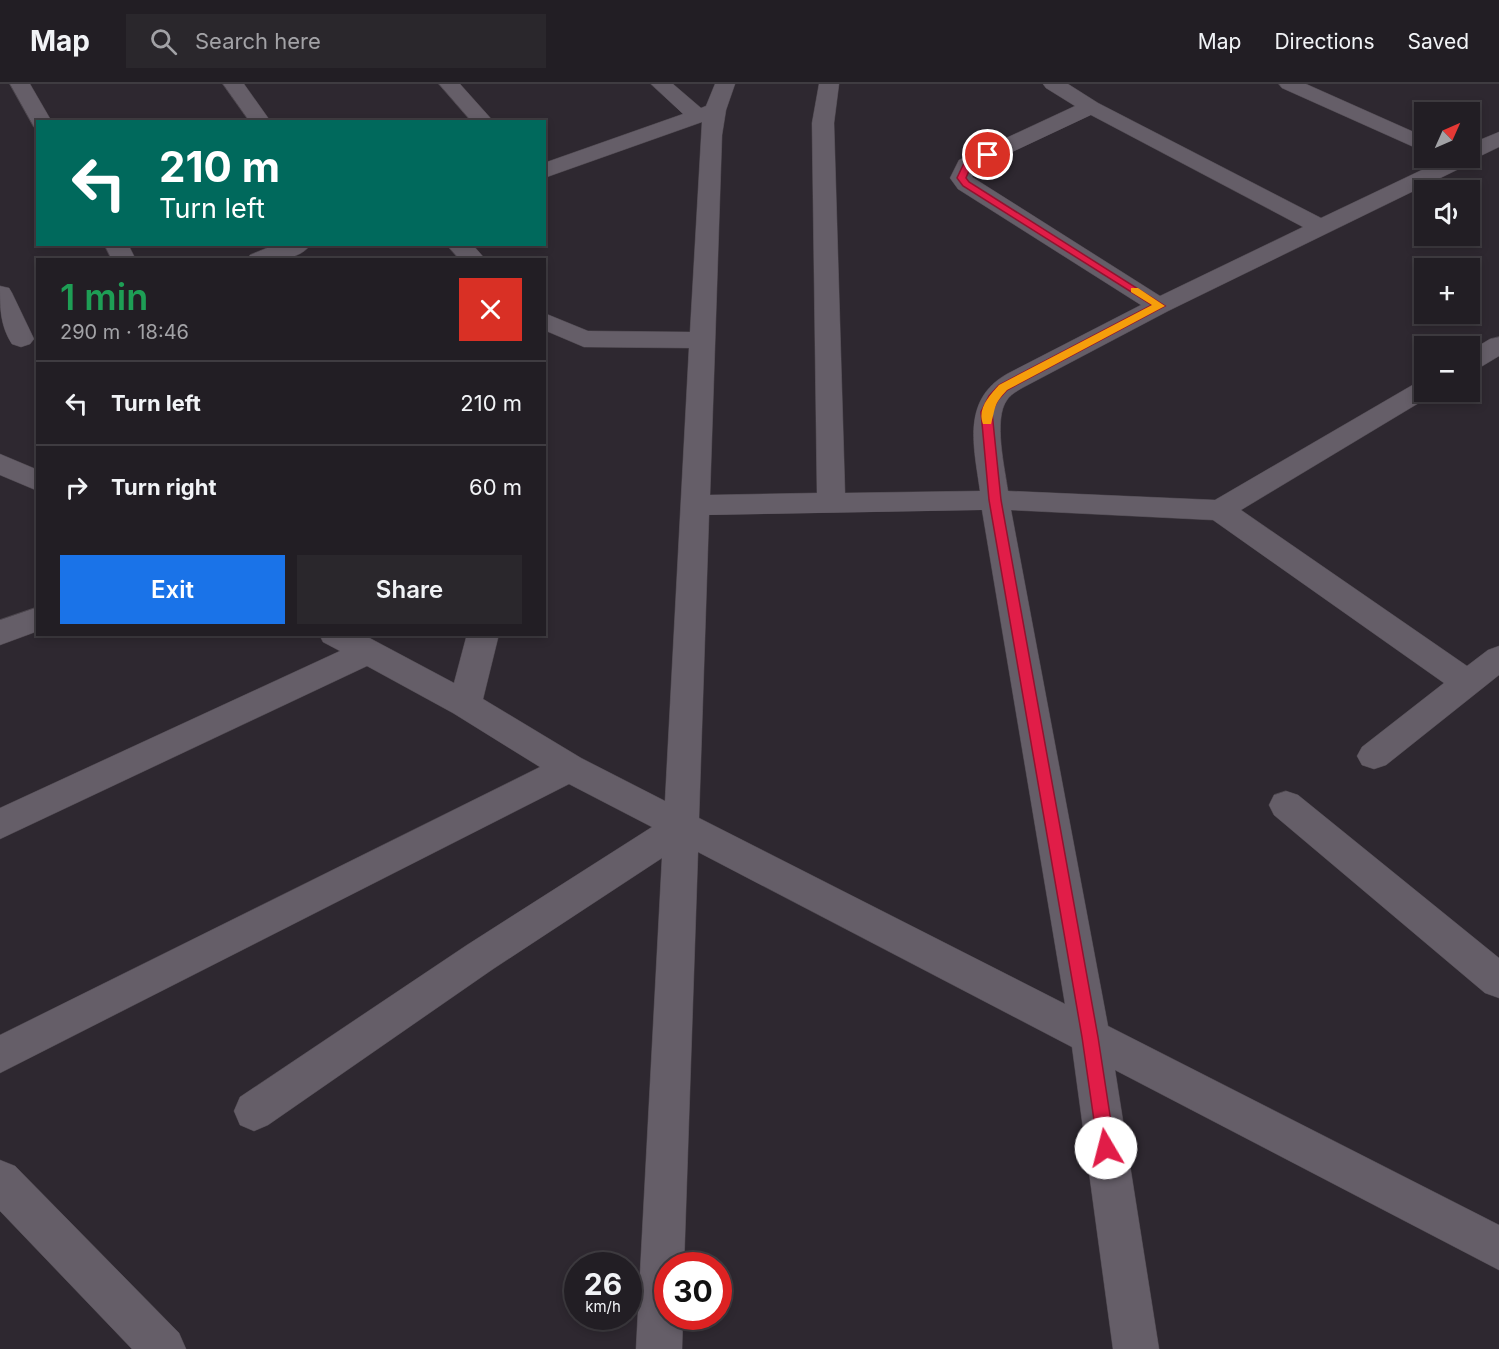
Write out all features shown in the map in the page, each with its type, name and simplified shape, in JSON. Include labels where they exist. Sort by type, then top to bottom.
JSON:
[{"type":"street","points":[[20,84],[41,120]]},
{"type":"street","points":[[233,84],[260,120]]},
{"type":"street","points":[[448,84],[482,120]]},
{"type":"street","points":[[661,84],[713,104]]},
{"type":"street","points":[[829,84],[823,123],[831,501]]},
{"type":"street","points":[[1053,84],[1091,107],[1321,227]]},
{"type":"street","points":[[1290,84],[1414,139]]},
{"type":"street","points":[[546,170],[713,104]]},
{"type":"street","points":[[659,1349],[713,104]]},
{"type":"street","points":[[1091,107],[967,165],[961,178],[966,184],[1160,306]]},
{"type":"street","points":[[1480,148],[1499,138]]},
{"type":"street","points":[[1136,1349],[1090,1037],[995,500],[987,412],[993,398],[1003,388],[1020,378],[1440,168]]},
{"type":"street","points":[[264,258],[294,246]]},
{"type":"street","points":[[460,246],[472,258]]},
{"type":"street","points":[[0,293],[19,339]]},
{"type":"street","points":[[546,322],[584,339],[703,340]]},
{"type":"street","points":[[1480,356],[1499,345]]},
{"type":"street","points":[[1220,510],[1414,395]]},
{"type":"street","points":[[3,467],[36,481]]},
{"type":"street","points":[[695,506],[831,501],[995,500],[1220,510],[1468,683]]},
{"type":"street","points":[[0,633],[36,619]]},
{"type":"street","points":[[338,636],[465,704],[569,768],[1499,1248]]},
{"type":"street","points":[[465,704],[482,636]]},
{"type":"street","points":[[0,824],[369,652]]},
{"type":"street","points":[[1374,756],[1499,658]]},
{"type":"street","points":[[0,1055],[569,768]]},
{"type":"street","points":[[1286,805],[1499,981]]},
{"type":"street","points":[[254,1111],[480,957],[683,826]]},
{"type":"street","points":[[0,1180],[164,1349]]},
{"type":"slow traffic","points":[[987,421],[987,412],[993,398],[1003,388],[1160,306],[1135,290]]},
{"type":"route","points":[[988,155],[967,165],[961,178],[966,184],[1160,306],[1003,388],[993,398],[987,412],[995,500],[1090,1037],[1106,1148]]}]
